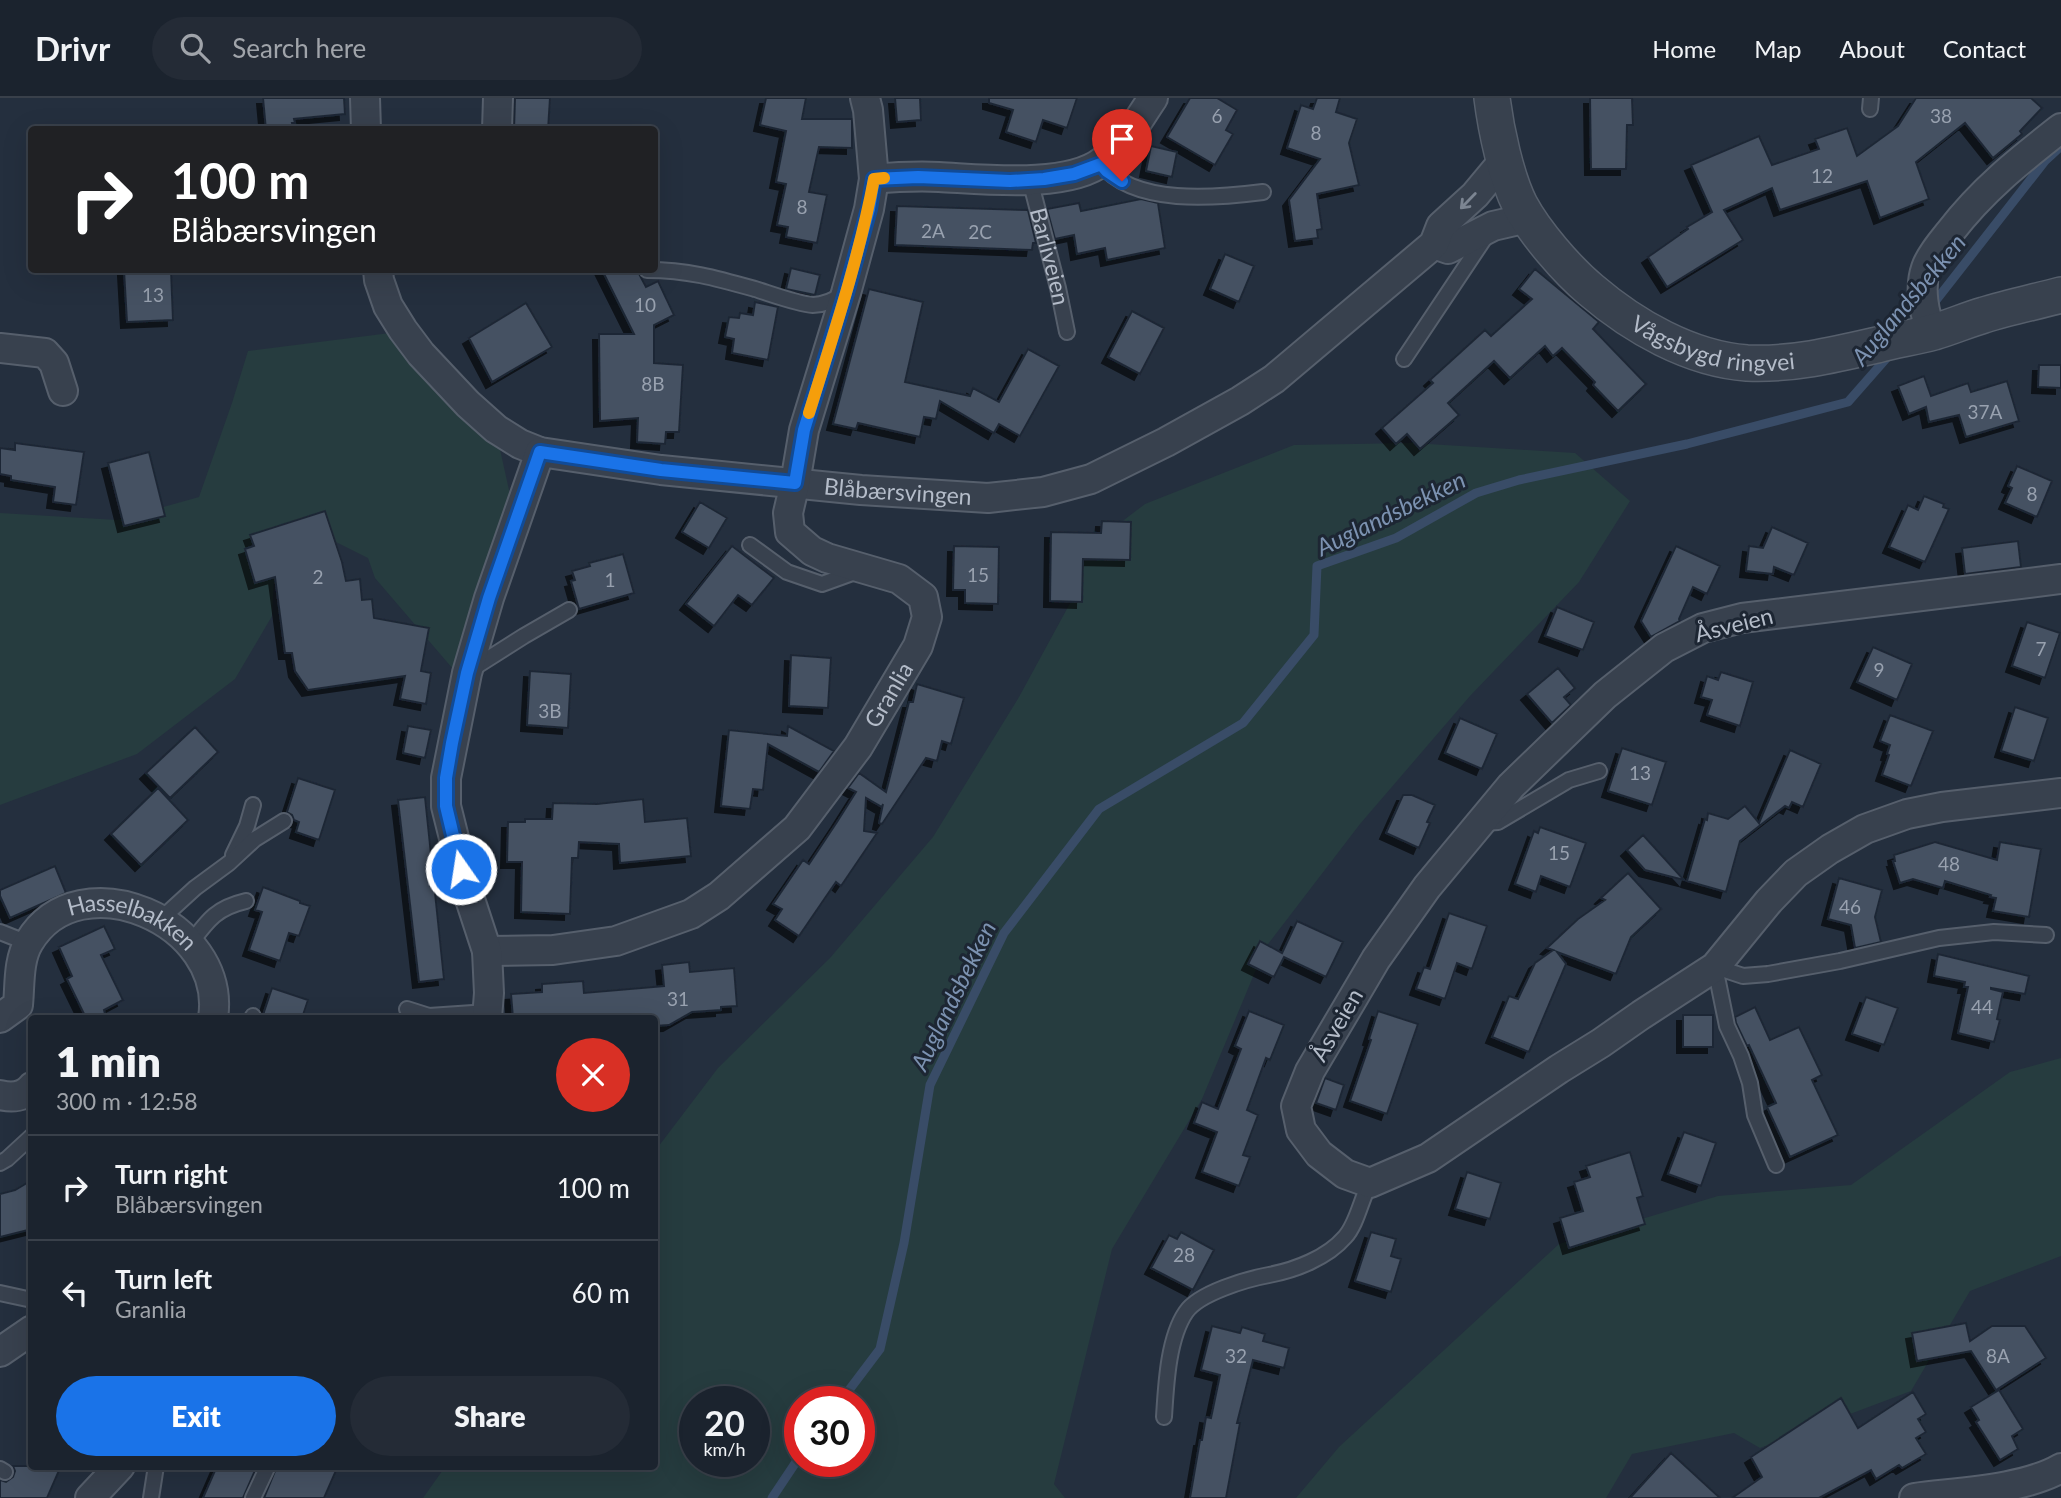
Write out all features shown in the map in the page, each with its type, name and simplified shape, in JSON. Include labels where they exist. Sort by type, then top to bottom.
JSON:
[{"type":"street","points":[[365,98],[366,126]]},
{"type":"street","points":[[497,126],[498,98]]},
{"type":"street","name":"Granlia","points":[[487,951],[553,950],[616,941],[691,914],[719,895],[797,828],[842,771],[918,646],[927,617],[923,597],[899,579],[812,551],[790,532],[788,513],[804,430],[869,209],[874,179],[870,122],[864,98]]},
{"type":"street","name":"Barliveien","points":[[874,179],[911,177],[1010,181],[1074,174],[1101,164],[1121,145],[1153,98]]},
{"type":"street","name":"Vågsbygd ringvei","points":[[1492,98],[1514,190],[1528,218],[1556,254],[1604,301],[1652,334],[1685,348],[1746,363],[1798,362],[1932,332],[1987,314],[2061,295]]},
{"type":"street","points":[[1932,332],[1926,319],[1923,291],[1926,268],[1941,243],[1967,209],[2001,175],[2061,128]]},
{"type":"street","name":"Blåbærsvingen","points":[[378,273],[388,306],[421,354],[468,404],[496,429],[520,444],[540,452],[661,470],[861,490],[988,498],[1043,492],[1091,479],[1166,442],[1274,379],[1434,244],[1441,226],[1475,195],[1505,159]]},
{"type":"street","points":[[1434,244],[1448,249],[1493,226],[1528,218]]},
{"type":"street","points":[[0,348],[45,353],[54,363],[64,391]]},
{"type":"street","points":[[487,1015],[487,951],[467,890],[446,806],[446,778],[467,673],[489,598],[540,452]]},
{"type":"street","name":"Åsveien","points":[[1370,1183],[1345,1174],[1319,1154],[1301,1130],[1296,1106],[1311,1071],[1376,959],[1427,887],[1511,786],[1605,695],[1664,648],[1703,628],[1742,618],[2061,579]]},
{"type":"street","points":[[1370,1183],[1428,1158],[1717,966],[1769,901],[1796,873],[1865,829],[1907,814],[1942,807],[2061,793]]},
{"type":"street","name":"Hasselbakken","points":[[16,1014],[22,961],[29,943],[46,921],[68,909],[96,903],[123,905],[149,914],[177,930],[197,951],[211,980],[213,1015]]},
{"type":"street","points":[[0,1095],[11,1098],[28,1091]]},
{"type":"street","points":[[0,1352],[28,1333]]},
{"type":"street","points":[[1914,1498],[2025,1483],[2061,1468]]},
{"type":"street","points":[[90,1498],[116,1470]]},
{"type":"lane","points":[[1101,164],[1122,181],[1143,190],[1172,195],[1219,197],[1263,192]]},
{"type":"lane","name":"Barliveien","points":[[1030,180],[1067,332]]},
{"type":"lane","points":[[1404,359],[1493,226]]},
{"type":"lane","points":[[658,270],[705,274],[814,305],[846,293]]},
{"type":"lane","points":[[750,545],[787,572],[822,584],[864,569]]},
{"type":"lane","points":[[467,673],[569,610]]},
{"type":"lane","points":[[1479,824],[1498,822],[1569,780],[1599,771]]},
{"type":"lane","points":[[229,863],[247,826],[253,805]]},
{"type":"lane","points":[[160,920],[255,839],[284,821]]},
{"type":"lane","points":[[190,944],[215,914],[229,905],[246,901]]},
{"type":"lane","points":[[0,932],[29,943]]},
{"type":"lane","points":[[1717,966],[1743,976],[1768,974],[1840,961],[1939,938],[1994,932],[2046,935]]},
{"type":"lane","points":[[1717,966],[1727,1026],[1741,1056],[1750,1083],[1755,1115],[1776,1165]]},
{"type":"lane","points":[[407,1009],[426,1015]]},
{"type":"lane","points":[[0,1163],[28,1140]]},
{"type":"lane","points":[[1164,1417],[1170,1359],[1177,1331],[1187,1310],[1208,1294],[1305,1265],[1327,1252],[1346,1237],[1370,1183]]},
{"type":"lane","points":[[0,1293],[28,1299]]},
{"type":"lane","points":[[151,1498],[155,1470]]},
{"type":"lane","points":[[253,1498],[266,1470]]},
{"type":"green space","points":[[398,332],[495,427],[519,535],[471,690],[375,578],[368,558],[322,535],[290,543],[274,577],[272,616],[235,679],[137,754],[0,805],[0,513],[117,520],[199,497],[248,351]]},
{"type":"green space","points":[[1412,443],[1575,453],[1630,501],[1579,582],[1470,696],[1360,824],[1265,948],[1202,1099],[1112,1249],[1054,1484],[1065,1498],[423,1498],[443,1470],[658,1470],[658,1147],[718,1068],[830,958],[933,837],[1019,697],[1080,585],[1087,548],[1145,504],[1294,445]]},
{"type":"green space","points":[[2061,1058],[2061,1256],[1970,1291],[1911,1391],[1760,1448],[1734,1433],[1632,1454],[1606,1498],[1296,1498],[1339,1447],[1559,1244],[1718,1196],[1851,1185],[2010,1072]]},
{"type":"building","points":[[263,98],[344,98],[345,114],[294,119],[292,126],[266,126]]},
{"type":"building","points":[[515,98],[550,98],[548,126],[514,126]]},
{"type":"building","points":[[766,98],[806,98],[802,119],[852,119],[852,148],[819,147],[809,192],[827,195],[817,243],[786,237],[788,227],[777,225],[786,184],[776,182],[786,131],[760,125]]},
{"type":"building","points":[[895,98],[920,98],[921,120],[897,122]]},
{"type":"building","points":[[989,98],[1077,98],[1067,128],[1043,120],[1036,142],[1006,132],[1013,110],[989,103]]},
{"type":"building","points":[[1190,98],[1217,98],[1237,110],[1226,130],[1233,134],[1215,165],[1167,137]]},
{"type":"building","points":[[1317,98],[1340,98],[1336,112],[1357,119],[1349,143],[1359,185],[1317,194],[1322,229],[1317,230],[1318,238],[1295,241],[1289,200],[1320,159],[1287,148],[1301,105],[1313,109]]},
{"type":"building","points":[[1590,98],[1632,98],[1633,125],[1627,125],[1626,169],[1591,169]]},
{"type":"building","points":[[1916,98],[2031,98],[2042,108],[2020,131],[2022,134],[1993,158],[1965,123],[1916,162],[1929,199],[1880,218],[1867,181],[1780,210],[1772,188],[1724,210],[1743,240],[1667,287],[1648,257],[1688,229],[1687,227],[1712,212],[1691,165],[1759,136],[1772,165],[1819,149],[1815,139],[1847,128],[1857,156],[1898,126]]},
{"type":"building","points":[[1151,146],[1177,152],[1172,177],[1146,171]]},
{"type":"building","points":[[1141,199],[1158,203],[1165,248],[1107,260],[1105,248],[1077,254],[1074,235],[1055,239],[1047,209],[1079,203],[1081,211]]},
{"type":"building","points":[[897,206],[1028,210],[1036,243],[1033,243],[1032,250],[895,245]]},
{"type":"building","points":[[1225,254],[1254,266],[1239,302],[1210,289]]},
{"type":"building","points":[[791,268],[820,275],[815,295],[786,289]]},
{"type":"building","points":[[1535,269],[1599,322],[1593,329],[1646,384],[1618,411],[1562,348],[1553,356],[1545,346],[1510,378],[1494,361],[1448,403],[1459,415],[1420,449],[1407,434],[1396,444],[1382,428],[1433,383],[1430,380],[1485,330],[1491,336],[1532,299],[1519,289]]},
{"type":"building","points":[[124,273],[171,273],[173,320],[127,322]]},
{"type":"building","points":[[604,273],[639,273],[646,287],[658,281],[674,315],[654,325],[654,363],[683,365],[679,432],[666,432],[665,444],[637,442],[638,418],[600,421],[599,334],[634,334]]},
{"type":"building","points":[[869,289],[923,302],[905,382],[970,396],[973,388],[999,402],[1028,349],[1059,366],[1020,436],[999,424],[994,433],[940,401],[936,419],[924,417],[920,437],[858,423],[856,429],[833,424]]},
{"type":"building","points":[[755,302],[778,307],[768,360],[732,353],[734,339],[725,337],[729,317],[739,318],[740,313],[753,315]]},
{"type":"building","points":[[526,303],[552,347],[492,382],[469,338]]},
{"type":"building","points":[[1132,311],[1164,328],[1140,374],[1108,357]]},
{"type":"building","points":[[2039,365],[2061,365],[2061,388],[2038,387]]},
{"type":"building","points":[[1924,376],[1931,396],[1968,383],[1971,392],[2007,381],[2019,421],[1966,437],[1959,415],[1929,422],[1926,407],[1909,414],[1898,386]]},
{"type":"building","points":[[15,443],[84,452],[76,505],[53,502],[55,487],[11,480],[11,476],[0,474],[0,448],[15,450]]},
{"type":"building","points":[[149,452],[165,516],[124,526],[108,463]]},
{"type":"building","points":[[2017,466],[2052,481],[2037,517],[2005,503],[2012,488],[2008,486]]},
{"type":"building","points":[[1924,496],[1944,504],[1943,507],[1949,509],[1925,562],[1889,547],[1908,505],[1918,510]]},
{"type":"building","points":[[700,502],[727,518],[709,548],[682,532]]},
{"type":"building","points":[[325,511],[346,581],[360,579],[362,600],[372,599],[374,618],[429,628],[421,671],[431,673],[426,704],[400,699],[405,676],[308,690],[295,671],[292,653],[285,653],[275,577],[255,583],[245,549],[254,546],[250,535]]},
{"type":"building","points":[[1102,521],[1131,522],[1130,560],[1083,559],[1082,602],[1050,601],[1051,532],[1101,533]]},
{"type":"building","points":[[1772,527],[1808,543],[1794,575],[1774,567],[1773,574],[1746,571],[1749,546],[1763,548]]},
{"type":"building","points":[[2018,541],[2021,567],[1965,574],[1962,548]]},
{"type":"building","points":[[732,546],[774,578],[752,605],[738,595],[714,626],[686,604]]},
{"type":"building","points":[[954,546],[999,547],[998,604],[965,603],[965,590],[953,590]]},
{"type":"building","points":[[1676,546],[1720,566],[1707,594],[1693,587],[1680,621],[1651,637],[1641,621]]},
{"type":"building","points":[[623,554],[634,593],[579,609],[571,581],[575,580],[572,571],[590,566],[589,563]]},
{"type":"building","points":[[1557,607],[1594,622],[1583,650],[1545,636]]},
{"type":"building","points":[[2027,622],[2060,633],[2045,678],[2012,666]]},
{"type":"building","points":[[1873,647],[1912,664],[1897,700],[1857,682]]},
{"type":"building","points":[[791,655],[831,658],[828,708],[789,706]]},
{"type":"building","points":[[1558,668],[1575,688],[1564,697],[1571,705],[1552,723],[1527,694]]},
{"type":"building","points":[[530,671],[571,674],[568,728],[527,725]]},
{"type":"building","points":[[1721,672],[1753,682],[1740,726],[1707,715],[1712,700],[1701,697],[1707,676],[1718,680]]},
{"type":"building","points":[[917,684],[964,698],[951,744],[942,741],[937,761],[926,758],[882,824],[879,823],[883,804],[882,807],[866,798],[864,831],[877,833],[841,886],[836,882],[799,936],[775,920],[782,909],[773,904],[803,860],[809,864],[837,822],[856,792],[848,788],[859,773],[886,792],[909,702],[913,702]]},
{"type":"building","points":[[2015,707],[2048,718],[2034,761],[2001,751]]},
{"type":"building","points":[[1890,715],[1933,731],[1911,786],[1882,775],[1890,745],[1880,741]]},
{"type":"building","points":[[1460,718],[1497,734],[1482,769],[1445,753]]},
{"type":"building","points":[[408,726],[431,730],[425,758],[403,753]]},
{"type":"building","points":[[788,726],[834,751],[819,772],[768,744],[763,790],[753,789],[750,809],[721,806],[729,730],[787,736]]},
{"type":"building","points":[[195,727],[218,752],[170,798],[146,773]]},
{"type":"building","points":[[1622,748],[1666,762],[1652,805],[1608,791]]},
{"type":"building","points":[[1790,750],[1821,764],[1803,807],[1792,802],[1789,808],[1785,806],[1740,841],[1726,892],[1687,881],[1708,813],[1728,819],[1745,806],[1759,823]]},
{"type":"building","points":[[298,778],[335,790],[319,840],[296,832],[299,822],[287,812]]},
{"type":"building","points":[[158,788],[188,820],[141,865],[111,834]]},
{"type":"building","points":[[1403,795],[1412,795],[1435,805],[1419,848],[1386,833]]},
{"type":"building","points":[[425,797],[444,979],[419,982],[398,800]]},
{"type":"building","points":[[643,799],[645,822],[687,818],[691,856],[620,863],[619,844],[579,842],[578,858],[572,858],[570,914],[521,912],[522,862],[507,862],[508,822],[552,819],[553,803],[597,804]]},
{"type":"building","points":[[1540,827],[1586,843],[1570,887],[1541,876],[1536,892],[1515,884],[1534,831],[1538,833]]},
{"type":"building","points":[[1643,835],[1684,880],[1645,870],[1627,850]]},
{"type":"building","points":[[1935,842],[1997,860],[2000,842],[2041,849],[2029,917],[1993,911],[1996,898],[1945,881],[1943,888],[1913,879],[1900,883],[1893,861],[1894,855]]},
{"type":"building","points":[[55,866],[66,893],[10,918],[0,890]]},
{"type":"building","points":[[1628,873],[1661,909],[1631,937],[1616,974],[1557,952],[1566,964],[1529,1052],[1492,1037],[1509,996],[1518,999],[1535,963],[1553,950],[1547,948],[1578,919],[1605,900],[1601,898]]},
{"type":"building","points":[[1839,878],[1882,890],[1875,917],[1881,942],[1855,948],[1851,925],[1828,919]]},
{"type":"building","points":[[263,887],[310,906],[299,936],[289,933],[280,961],[249,950],[262,912],[255,910]]},
{"type":"building","points":[[1449,913],[1487,926],[1472,969],[1457,963],[1445,999],[1416,989],[1424,967],[1430,969]]},
{"type":"building","points":[[1297,921],[1343,942],[1326,977],[1284,957],[1274,977],[1248,964],[1260,941],[1282,953]]},
{"type":"building","points":[[104,926],[115,949],[101,955],[123,1000],[104,1010],[105,1015],[85,1015],[67,979],[72,976],[59,947]]},
{"type":"building","points":[[1938,954],[2029,976],[2025,994],[1991,988],[2003,992],[1994,1042],[1958,1033],[1968,987],[1964,987],[1965,982],[1934,976]]},
{"type":"building","points":[[689,962],[690,972],[734,968],[737,1006],[692,1012],[669,1025],[658,1026],[658,1015],[513,1015],[511,994],[542,992],[542,984],[583,981],[584,993],[664,986],[662,965]]},
{"type":"building","points":[[272,988],[308,1000],[303,1015],[263,1015]]},
{"type":"building","points":[[1866,997],[1898,1008],[1884,1045],[1852,1034]]},
{"type":"building","points":[[1755,1007],[1770,1040],[1799,1027],[1822,1075],[1812,1080],[1838,1135],[1790,1157],[1767,1107],[1776,1103],[1736,1023],[1735,1017]]},
{"type":"building","points":[[1249,1011],[1284,1025],[1270,1060],[1266,1058],[1247,1110],[1258,1115],[1243,1155],[1250,1157],[1239,1186],[1202,1172],[1217,1132],[1194,1123],[1202,1102],[1218,1109],[1241,1049],[1235,1046]]},
{"type":"building","points":[[1378,1011],[1418,1024],[1387,1114],[1350,1101]]},
{"type":"building","points":[[1683,1015],[1713,1015],[1713,1047],[1683,1047]]},
{"type":"building","points":[[1325,1078],[1344,1085],[1336,1110],[1316,1103]]},
{"type":"building","points":[[1684,1132],[1716,1143],[1701,1186],[1668,1174]]},
{"type":"building","points":[[1630,1152],[1643,1196],[1637,1198],[1645,1224],[1569,1248],[1560,1218],[1583,1211],[1574,1182],[1590,1177],[1586,1166]]},
{"type":"building","points":[[1467,1172],[1501,1183],[1490,1219],[1455,1209]]},
{"type":"building","points":[[28,1182],[28,1230],[0,1237],[0,1194]]},
{"type":"building","points":[[1181,1232],[1214,1250],[1193,1290],[1151,1268],[1169,1235],[1177,1239]]},
{"type":"building","points":[[1371,1232],[1396,1239],[1391,1256],[1401,1259],[1391,1292],[1355,1281]]},
{"type":"building","points":[[1966,1323],[1970,1341],[1992,1326],[2025,1326],[2046,1358],[1996,1390],[1971,1351],[1917,1361],[1912,1333]]},
{"type":"building","points":[[1212,1326],[1240,1333],[1242,1327],[1265,1334],[1263,1341],[1289,1348],[1284,1368],[1253,1360],[1237,1423],[1240,1423],[1226,1498],[1190,1498],[1200,1440],[1206,1417],[1211,1418],[1220,1375],[1201,1370]]},
{"type":"building","points":[[1999,1390],[2023,1429],[2012,1436],[2018,1449],[2000,1460],[1976,1422],[1979,1420],[1971,1407]]},
{"type":"building","points":[[1913,1392],[1926,1414],[1918,1419],[1926,1432],[1916,1438],[1926,1454],[1902,1468],[1899,1465],[1876,1479],[1871,1470],[1819,1498],[1732,1498],[1762,1477],[1751,1457],[1841,1398],[1858,1428]]},
{"type":"building","points":[[1671,1453],[1720,1498],[1630,1498]]},
{"type":"building","points":[[13,1466],[28,1466],[28,1470],[59,1470],[47,1498],[0,1498],[0,1480],[6,1482],[13,1477]]},
{"type":"building","points":[[215,1470],[255,1470],[243,1498],[203,1498]]},
{"type":"building","points":[[275,1470],[336,1470],[324,1498],[264,1498]]},
{"type":"waterway","name":"Auglandsbekken","points":[[1930,308],[2045,161],[2061,146]]},
{"type":"waterway","name":"Auglandsbekken","points":[[852,1386],[880,1349],[904,1243],[930,1085],[1004,933],[1099,809],[1243,723],[1314,635],[1317,566],[1396,538],[1476,493],[1519,480],[1687,444],[1848,402],[1891,353]]},
{"type":"waterway","name":"Auglandsbekken","points":[[772,1498],[786,1477]]},
{"type":"slow traffic","points":[[809,413],[846,293],[869,209],[874,179],[884,178]]},
{"type":"route","points":[[461,869],[446,806],[446,778],[452,743],[467,673],[489,598],[540,452],[661,470],[795,483],[804,430],[846,293],[869,209],[874,179],[1044,179],[1074,174],[1101,164],[1122,181]]}]
